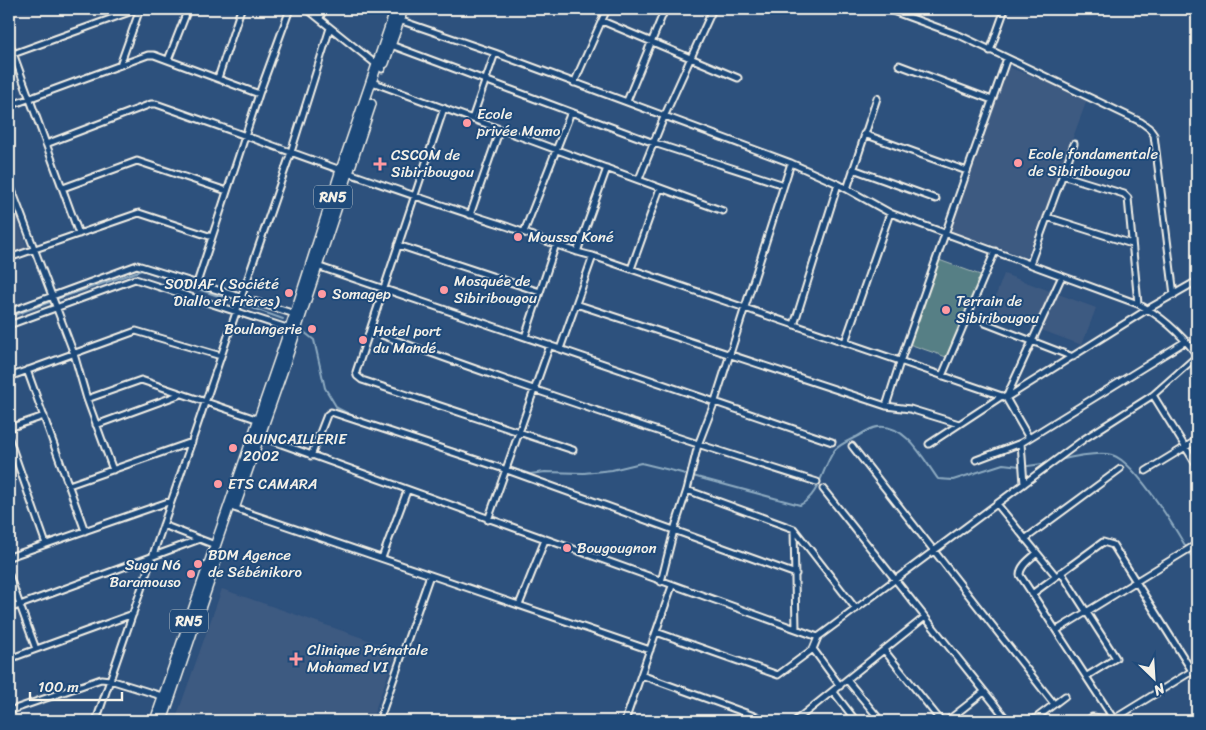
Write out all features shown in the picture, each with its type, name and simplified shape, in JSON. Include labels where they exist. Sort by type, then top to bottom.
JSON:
[{"type":"highway","name":"RN5","points":[[262,420],[295,314],[380,67],[396,9]]},
{"type":"highway","name":"RN5","points":[[380,67],[391,45],[403,9]]},
{"type":"highway","name":"RN5","points":[[162,721],[166,698],[215,545],[317,266],[344,172]]},
{"type":"highway","name":"RN5","points":[[155,721],[166,698],[234,508],[256,436]]},
{"type":"street","points":[[13,54],[139,9]]},
{"type":"street","points":[[120,64],[139,9]]},
{"type":"street","points":[[168,60],[188,9]]},
{"type":"street","points":[[218,78],[241,9]]},
{"type":"street","points":[[197,283],[259,94],[290,9]]},
{"type":"street","points":[[307,9],[380,67]]},
{"type":"street","points":[[320,18],[323,9]]},
{"type":"street","points":[[574,83],[607,9]]},
{"type":"street","points":[[627,101],[665,9]]},
{"type":"street","points":[[639,179],[664,117],[713,9]]},
{"type":"street","points":[[887,9],[962,36],[1141,122],[1149,128],[1154,135],[1174,295]]},
{"type":"street","points":[[990,51],[1005,9]]},
{"type":"street","points":[[399,20],[627,101],[664,117],[791,163],[838,184],[890,213],[1138,304],[1170,324],[1197,356],[1153,395],[1084,440],[818,637],[813,649],[778,675],[656,632]]},
{"type":"street","points":[[602,22],[738,78]]},
{"type":"street","points":[[96,721],[291,152],[330,28]]},
{"type":"street","points":[[9,42],[79,234]]},
{"type":"street","points":[[391,45],[654,143],[784,185]]},
{"type":"street","points":[[472,119],[495,53]]},
{"type":"street","points":[[9,106],[148,55],[154,55],[259,94]]},
{"type":"street","points":[[886,406],[1007,58]]},
{"type":"street","points":[[899,65],[992,100]]},
{"type":"street","points":[[374,83],[724,211]]},
{"type":"street","points":[[847,189],[876,98]]},
{"type":"street","points":[[46,144],[156,104],[415,197],[524,232],[577,252],[1004,397],[1030,438]]},
{"type":"street","points":[[444,108],[356,372],[362,380],[518,430],[573,450]]},
{"type":"street","points":[[524,232],[571,112]]},
{"type":"street","points":[[470,215],[500,129]]},
{"type":"street","points":[[864,134],[967,171]]},
{"type":"street","points":[[1030,264],[1074,144]]},
{"type":"street","points":[[63,188],[137,161],[227,191]]},
{"type":"street","points":[[661,582],[698,444],[715,401],[791,163]]},
{"type":"street","points":[[577,252],[607,168]]},
{"type":"street","points":[[853,169],[936,199]]},
{"type":"street","points":[[1062,175],[1127,195],[1138,304]]},
{"type":"street","points":[[9,182],[33,250],[74,354],[87,399],[113,470]]},
{"type":"street","points":[[794,325],[838,184]]},
{"type":"street","points":[[631,269],[660,188]]},
{"type":"street","points":[[9,204],[16,202]]},
{"type":"street","points":[[9,258],[140,212],[212,237]]},
{"type":"street","points":[[845,342],[890,213]]},
{"type":"street","points":[[1048,217],[1132,244]]},
{"type":"street","points":[[398,244],[540,292]]},
{"type":"street","points":[[525,337],[556,244]]},
{"type":"street","points":[[942,376],[995,252]]},
{"type":"street","points":[[560,349],[593,256]]},
{"type":"street","points":[[9,312],[137,264],[295,314]]},
{"type":"street","points":[[317,266],[832,442]]},
{"type":"street","points":[[1004,397],[1062,276]]},
{"type":"street","points":[[9,325],[135,278],[290,329]]},
{"type":"street","points":[[929,444],[1004,397],[1074,357],[1148,309],[1197,281]]},
{"type":"street","points":[[576,304],[886,406],[910,409],[959,424]]},
{"type":"street","points":[[985,324],[1074,357]]},
{"type":"street","points":[[9,377],[136,331],[221,356]]},
{"type":"street","points":[[371,331],[533,390],[817,482]]},
{"type":"street","points":[[976,460],[1030,438],[1186,341]]},
{"type":"street","points":[[488,520],[504,469],[550,345]]},
{"type":"street","points":[[27,370],[85,531]]},
{"type":"street","points":[[87,399],[141,380],[205,403],[262,420]]},
{"type":"street","points":[[96,425],[181,394]]},
{"type":"street","points":[[1153,395],[1197,466]]},
{"type":"street","points":[[311,456],[327,414],[331,412],[504,469],[796,574]]},
{"type":"street","points":[[9,428],[44,416]]},
{"type":"street","points":[[256,436],[818,637]]},
{"type":"street","points":[[9,439],[46,544]]},
{"type":"street","points":[[1146,471],[1197,440]]},
{"type":"street","points":[[68,485],[192,442]]},
{"type":"street","points":[[1021,443],[1024,484]]},
{"type":"street","points":[[852,446],[1054,704]]},
{"type":"street","points":[[1025,539],[1120,468]]},
{"type":"street","points":[[823,489],[1008,721]]},
{"type":"street","points":[[687,490],[794,529],[856,609]]},
{"type":"street","points":[[382,558],[407,491]]},
{"type":"street","points":[[9,557],[171,501]]},
{"type":"street","points":[[997,504],[1056,576]]},
{"type":"street","points":[[234,508],[650,650]]},
{"type":"street","points":[[163,526],[215,545]]},
{"type":"street","points":[[794,529],[796,629]]},
{"type":"street","points":[[9,609],[200,540]]},
{"type":"street","points":[[519,605],[545,540]]},
{"type":"street","points":[[1032,594],[1096,546],[1107,542],[1113,545],[1195,670],[1115,720],[1092,718],[1087,721]]},
{"type":"street","points":[[1057,630],[1197,544]]},
{"type":"street","points":[[1037,552],[1020,571],[1022,579],[1115,720]]},
{"type":"street","points":[[1061,572],[1116,658],[1087,676]]},
{"type":"street","points":[[9,575],[36,649]]},
{"type":"street","points":[[379,721],[430,575]]},
{"type":"street","points":[[626,721],[672,586]]},
{"type":"street","points":[[9,659],[133,614]]},
{"type":"street","points":[[795,721],[925,618]]},
{"type":"street","points":[[813,649],[840,686]]},
{"type":"street","points":[[884,650],[941,721]]},
{"type":"street","points":[[641,675],[768,721]]},
{"type":"street","points":[[9,711],[101,679],[110,680],[166,698]]},
{"type":"street","points":[[847,680],[881,721]]},
{"type":"street","points":[[833,691],[856,721]]},
{"type":"street","points":[[947,721],[984,692]]},
{"type":"street","points":[[1032,721],[1065,696]]},
{"type":"shaded area","name":"Ecole fondamentale de Sibiribougou","points":[[1008,67],[1088,97],[1028,258],[947,229]]},
{"type":"shaded area","points":[[13,209],[27,247],[9,254],[9,211]]},
{"type":"shaded area","points":[[1004,274],[1096,308],[1082,345],[990,311]]},
{"type":"shaded area","name":"Clinique Prénatale Mohamed VI","points":[[222,589],[397,650],[371,721],[175,721]]},
{"type":"green space","name":"Terrain de Sibiribougou","points":[[939,260],[983,276],[952,359],[909,344]]},
{"type":"waterway","points":[[57,299],[142,270],[233,301]]},
{"type":"waterway","points":[[9,317],[50,302]]},
{"type":"waterway","points":[[241,304],[283,319]]},
{"type":"waterway","points":[[304,332],[314,340],[325,388],[337,408],[355,417]]},
{"type":"waterway","points":[[407,434],[530,474],[545,472],[584,473],[612,470],[641,463],[800,505],[812,495],[836,449],[866,431],[877,427],[887,427],[905,437],[913,444],[938,479],[953,480],[1003,464],[1020,466]]},
{"type":"waterway","points":[[1059,460],[1086,455],[1107,454],[1122,461],[1134,472],[1159,504],[1197,566]]},
{"type":"waterway","points":[[1028,466],[1049,463]]},
{"type":"place","name":"Ecole privée Momo","points":[[467,123]]},
{"type":"place","name":"Ecole fondamentale de Sibiribougou","points":[[1018,163]]},
{"type":"place","name":"CSCOM de Sibiribougou","points":[[380,164]]},
{"type":"place","name":"Moussa Koné","points":[[518,237]]},
{"type":"place","name":"Mosquée de Sibiribougou","points":[[444,290]]},
{"type":"place","name":"SODIAF ( Société Diallo et Frères)","points":[[289,293]]},
{"type":"place","name":"Somagep","points":[[322,294]]},
{"type":"place","name":"Terrain de Sibiribougou","points":[[946,310]]},
{"type":"place","name":"Boulangerie","points":[[312,329]]},
{"type":"place","name":"Hotel port du Mandé","points":[[363,340]]},
{"type":"place","name":"QUINCAILLERIE 2002","points":[[233,448]]},
{"type":"place","name":"ETS CAMARA","points":[[218,484]]},
{"type":"place","name":"Bougougnon","points":[[567,548]]},
{"type":"place","name":"BDM Agence de Sébénikoro","points":[[198,564]]},
{"type":"place","name":"Sugu N6 Baramouso","points":[[191,574]]},
{"type":"place","name":"Clinique Prénatale Mohamed VI","points":[[296,659]]}]
